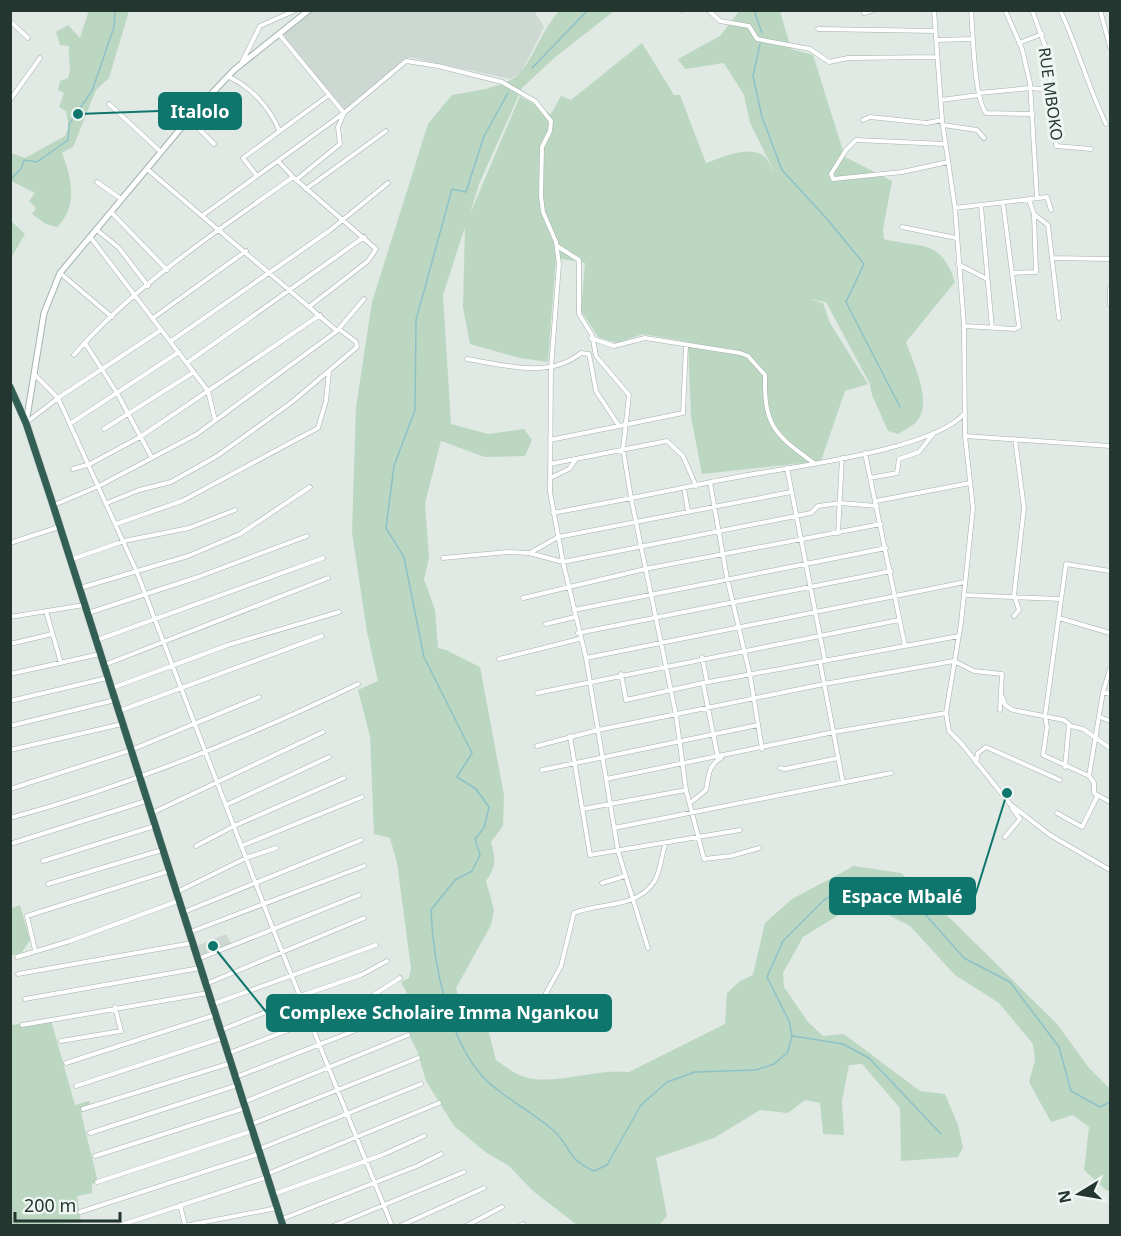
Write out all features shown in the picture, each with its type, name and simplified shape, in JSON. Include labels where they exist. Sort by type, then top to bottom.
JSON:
[{"type":"highway","points":[[10,387],[26,423],[53,505],[282,1223]]},
{"type":"street","points":[[241,64],[260,26],[296,10]]},
{"type":"street","points":[[26,423],[44,313],[60,273],[189,119],[241,64],[309,10]]},
{"type":"street","points":[[708,10],[720,21],[749,26],[758,39],[810,49],[829,62],[848,58],[937,57]]},
{"type":"street","points":[[864,13],[874,10]]},
{"type":"street","points":[[934,10],[942,123],[954,208],[964,326],[965,436],[973,515],[964,595],[946,713],[949,731],[961,743],[1020,819],[1005,837]]},
{"type":"street","points":[[971,10],[979,94],[986,113],[1033,114]]},
{"type":"street","points":[[1005,10],[1019,43],[1030,88],[1033,114],[1032,151],[1037,198]]},
{"type":"street","name":"RUE MBOKO","points":[[1032,10],[1048,54],[1057,147],[1090,149]]},
{"type":"street","points":[[1060,10],[1080,54],[1094,99],[1106,124]]},
{"type":"street","points":[[1100,10],[1110,47]]},
{"type":"street","points":[[10,21],[28,38]]},
{"type":"street","points":[[818,29],[935,31]]},
{"type":"street","points":[[279,34],[344,113]]},
{"type":"street","points":[[1019,43],[1042,34]]},
{"type":"street","points":[[936,40],[973,39]]},
{"type":"street","points":[[10,100],[40,58]]},
{"type":"street","points":[[203,215],[344,113],[406,61],[499,81],[531,98],[551,121],[550,131],[542,147],[541,196],[543,212],[557,246],[560,264],[551,368],[550,478],[553,513],[579,639],[585,657],[618,851],[648,948]]},
{"type":"street","points":[[229,77],[250,90],[272,117],[279,130]]},
{"type":"street","points":[[941,100],[1030,88],[1053,90]]},
{"type":"street","points":[[257,176],[243,158],[329,95]]},
{"type":"street","points":[[109,104],[161,152]]},
{"type":"street","points":[[74,355],[112,317],[167,270],[220,229],[340,144],[338,127],[344,113]]},
{"type":"street","points":[[863,120],[870,117],[942,123],[977,130],[984,138]]},
{"type":"street","points":[[189,119],[214,144]]},
{"type":"street","points":[[306,189],[386,131]]},
{"type":"street","points":[[945,144],[856,140],[846,150],[831,174],[833,179],[902,172],[948,162]]},
{"type":"street","points":[[278,161],[306,189],[375,246],[373,256],[310,306]]},
{"type":"street","points":[[107,503],[139,490],[171,482],[217,456],[292,402],[357,347],[356,342],[338,330],[147,169]]},
{"type":"street","points":[[97,182],[121,199]]},
{"type":"street","points":[[171,341],[342,220],[388,183]]},
{"type":"street","points":[[954,208],[1047,197],[1051,210]]},
{"type":"street","points":[[1013,273],[1036,272],[1034,214],[1029,200]]},
{"type":"street","points":[[964,326],[1015,329],[1019,327],[1004,203]]},
{"type":"street","points":[[981,206],[993,328]]},
{"type":"street","points":[[111,212],[167,270]]},
{"type":"street","points":[[1034,214],[1048,224],[1059,318]]},
{"type":"street","points":[[902,227],[956,238]]},
{"type":"street","points":[[97,230],[119,248],[148,286]]},
{"type":"street","points":[[188,362],[364,237]]},
{"type":"street","points":[[91,238],[208,391],[215,420]]},
{"type":"street","points":[[557,246],[579,260],[578,309],[592,334],[590,338],[596,356],[629,395],[623,449],[645,569],[676,715],[686,790],[704,860],[731,856],[759,848]]},
{"type":"street","points":[[153,318],[246,251]]},
{"type":"street","points":[[1052,258],[1110,259]]},
{"type":"street","points":[[958,264],[988,279]]},
{"type":"street","points":[[60,273],[112,317]]},
{"type":"street","points":[[1110,288],[1110,305]]},
{"type":"street","points":[[53,505],[99,486],[197,434],[338,330],[364,299]]},
{"type":"street","points":[[73,469],[90,464],[141,437],[320,315]]},
{"type":"street","points":[[26,423],[58,398],[161,330]]},
{"type":"street","points":[[590,338],[615,345],[642,338],[722,349],[747,356],[765,375],[766,408],[774,430],[814,463]]},
{"type":"street","points":[[84,343],[117,393],[152,458]]},
{"type":"street","points":[[550,440],[683,413],[686,345]]},
{"type":"street","points":[[71,423],[179,352]]},
{"type":"street","points":[[467,359],[531,368],[551,368],[571,363],[581,353],[590,354],[596,391],[619,426]]},
{"type":"street","points":[[116,524],[182,501],[316,430],[320,426],[326,401],[329,371]]},
{"type":"street","points":[[104,429],[194,372]]},
{"type":"street","points":[[34,374],[58,398],[124,541],[264,906],[392,1226]]},
{"type":"street","points":[[10,403],[19,404]]},
{"type":"street","points":[[553,513],[865,453],[913,441],[934,433],[955,422],[965,412]]},
{"type":"street","points":[[870,478],[897,473],[899,459],[919,452],[934,433]]},
{"type":"street","points":[[965,436],[1110,446]]},
{"type":"street","points":[[1014,616],[1019,604],[1014,596],[1024,508],[1015,439]]},
{"type":"street","points":[[550,464],[668,441],[683,456],[696,486]]},
{"type":"street","points":[[865,453],[905,646]]},
{"type":"street","points":[[550,478],[569,469],[577,458]]},
{"type":"street","points":[[838,533],[842,458]]},
{"type":"street","points":[[787,468],[825,661]]},
{"type":"street","points":[[710,482],[727,578],[740,625],[750,675],[762,749]]},
{"type":"street","points":[[443,558],[508,552],[529,553],[563,562],[797,516],[813,512],[818,506],[840,503],[877,503],[970,483]]},
{"type":"street","points":[[79,588],[196,553],[240,534],[310,487]]},
{"type":"street","points":[[684,488],[688,511]]},
{"type":"street","points":[[529,553],[558,537],[636,523],[714,505],[791,492]]},
{"type":"street","points":[[70,560],[124,541],[189,528],[235,510]]},
{"type":"street","points":[[523,598],[645,569],[881,524]]},
{"type":"street","points":[[10,543],[60,527]]},
{"type":"street","points":[[87,613],[307,536]]},
{"type":"street","points":[[573,610],[886,548]]},
{"type":"street","points":[[96,640],[323,558]]},
{"type":"street","points":[[1089,776],[1043,755],[1047,727],[1045,716],[1066,564],[1110,571]]},
{"type":"street","points":[[578,633],[891,571]]},
{"type":"street","points":[[103,665],[328,578]]},
{"type":"street","points":[[585,657],[965,582]]},
{"type":"street","points":[[964,595],[1061,598]]},
{"type":"street","points":[[11,616],[85,604]]},
{"type":"street","points":[[46,611],[61,663]]},
{"type":"street","points":[[111,689],[240,641],[339,612]]},
{"type":"street","points":[[546,624],[575,617]]},
{"type":"street","points":[[1059,618],[1110,633]]},
{"type":"street","points":[[537,693],[702,657],[899,620]]},
{"type":"street","points":[[10,644],[52,634]]},
{"type":"street","points":[[118,711],[322,636]]},
{"type":"street","points":[[621,674],[627,700],[705,683],[958,636]]},
{"type":"street","points":[[499,659],[579,639]]},
{"type":"street","points":[[10,674],[100,654]]},
{"type":"street","points":[[702,657],[718,758]]},
{"type":"street","points":[[537,746],[598,730],[824,684],[954,661],[963,667],[980,672],[999,672],[1003,676],[1000,710]]},
{"type":"street","points":[[820,662],[843,783]]},
{"type":"street","points":[[1057,813],[1083,827],[1097,797],[1089,776],[1097,739],[1103,692],[1110,669]]},
{"type":"street","points":[[10,701],[107,678]]},
{"type":"street","points":[[10,818],[140,778],[206,754],[358,684]]},
{"type":"street","points":[[1103,692],[1110,694]]},
{"type":"street","points":[[1002,694],[1005,705],[1010,709],[1064,720],[1071,726],[1081,728],[1110,748]]},
{"type":"street","points":[[10,789],[130,750],[259,697]]},
{"type":"street","points":[[10,726],[115,700]]},
{"type":"street","points":[[606,779],[762,749],[834,732],[946,713]]},
{"type":"street","points":[[1100,717],[1110,721]]},
{"type":"street","points":[[10,750],[122,724]]},
{"type":"street","points":[[542,770],[758,725]]},
{"type":"street","points":[[1065,767],[1071,726]]},
{"type":"street","points":[[151,814],[323,732]]},
{"type":"street","points":[[570,736],[590,855],[740,830]]},
{"type":"street","points":[[976,764],[978,753],[986,747],[1060,780]]},
{"type":"street","points":[[690,803],[706,790],[707,775],[711,767],[726,756]]},
{"type":"street","points":[[226,805],[329,757]]},
{"type":"street","points":[[780,768],[838,758]]},
{"type":"street","points":[[614,828],[891,773]]},
{"type":"street","points":[[196,846],[234,826],[344,778]]},
{"type":"street","points":[[583,809],[686,790]]},
{"type":"street","points":[[241,846],[362,797]]},
{"type":"street","points":[[1097,797],[1110,802]]},
{"type":"street","points":[[13,843],[147,801]]},
{"type":"street","points":[[1010,804],[1050,835],[1110,870]]},
{"type":"street","points":[[43,861],[155,826]]},
{"type":"street","points":[[183,912],[361,840]]},
{"type":"street","points":[[489,1020],[544,997],[561,966],[574,913],[633,901],[655,881],[666,843]]},
{"type":"street","points":[[176,892],[246,858],[276,848]]},
{"type":"street","points":[[48,884],[162,849]]},
{"type":"street","points":[[189,933],[364,866]]},
{"type":"street","points":[[35,950],[27,916],[169,871]]},
{"type":"street","points":[[602,883],[625,876]]},
{"type":"street","points":[[198,959],[358,895]]},
{"type":"street","points":[[17,957],[70,941],[179,901]]},
{"type":"street","points":[[205,984],[364,918]]},
{"type":"street","points":[[18,974],[192,943]]},
{"type":"street","points":[[212,1005],[291,974],[376,945]]},
{"type":"street","points":[[221,1030],[361,975],[387,962]]},
{"type":"street","points":[[25,999],[200,968]]},
{"type":"street","points":[[228,1053],[364,1001],[400,978]]},
{"type":"street","points":[[22,1025],[115,1007],[208,993]]},
{"type":"street","points":[[90,1133],[237,1081],[320,1044],[377,1022],[404,1006]]},
{"type":"street","points":[[61,1041],[121,1031],[115,1007]]},
{"type":"street","points":[[66,1063],[216,1015]]},
{"type":"street","points":[[95,1156],[245,1105],[328,1067],[408,1035]]},
{"type":"street","points":[[76,1086],[223,1038]]},
{"type":"street","points":[[97,1182],[252,1128],[418,1058]]},
{"type":"street","points":[[83,1109],[231,1063]]},
{"type":"street","points":[[80,1212],[259,1151],[421,1084]]},
{"type":"street","points":[[118,1226],[267,1176],[356,1136],[439,1103]]},
{"type":"street","points":[[273,1195],[424,1136]]},
{"type":"street","points":[[282,1223],[441,1154]]},
{"type":"street","points":[[333,1226],[464,1172]]},
{"type":"street","points":[[400,1226],[484,1188]]},
{"type":"street","points":[[180,1205],[185,1225],[278,1208]]},
{"type":"street","points":[[466,1226],[502,1207]]},
{"type":"shaded area","points":[[313,11],[534,11],[544,27],[521,73],[510,79],[409,57],[407,62],[345,110],[284,41],[285,32]]},
{"type":"shaded area","points":[[226,934],[232,945],[198,959],[194,947]]},
{"type":"green space","points":[[89,10],[129,11],[109,78],[96,90],[73,147],[62,153],[71,192],[68,211],[57,227],[46,224],[32,214],[36,208],[29,201],[35,193],[11,181],[11,153],[25,158],[65,136],[69,127],[66,111],[59,107],[64,93],[58,90],[60,81],[68,78],[69,74],[69,46],[60,45],[56,32],[68,25],[80,38]]},
{"type":"green space","points":[[559,11],[614,11],[553,59],[522,88],[479,184],[470,214],[520,96],[551,114],[561,96],[571,100],[642,43],[674,95],[680,95],[706,163],[736,153],[759,153],[765,157],[775,173],[750,123],[744,95],[724,63],[685,69],[678,59],[720,36],[739,11],[780,11],[791,49],[813,55],[845,157],[892,181],[883,229],[884,239],[920,245],[936,252],[943,258],[955,282],[906,342],[917,370],[923,403],[918,420],[911,426],[898,434],[888,431],[872,395],[870,384],[826,302],[808,299],[823,303],[830,323],[868,384],[845,391],[821,461],[702,474],[691,417],[688,342],[643,334],[617,343],[599,338],[581,311],[585,263],[556,258],[548,362],[520,358],[470,344],[463,307],[465,227],[443,295],[451,424],[488,434],[524,429],[532,440],[525,456],[485,457],[441,441],[425,503],[429,558],[424,579],[435,610],[438,648],[480,667],[504,795],[503,826],[491,842],[494,863],[486,881],[494,910],[491,925],[456,988],[467,1025],[486,1022],[496,1060],[525,1077],[549,1079],[603,1072],[629,1072],[725,1024],[727,993],[740,981],[753,975],[765,923],[792,899],[854,866],[901,873],[1057,1024],[1089,1068],[1110,1089],[1110,1191],[1084,1170],[1089,1127],[1073,1115],[1051,1122],[1029,1082],[1035,1060],[1033,1044],[999,1003],[955,975],[910,926],[861,901],[803,937],[783,973],[784,987],[808,1022],[823,1036],[844,1034],[920,1091],[945,1094],[958,1125],[963,1147],[958,1157],[901,1161],[900,1108],[862,1064],[849,1065],[842,1101],[844,1135],[823,1134],[820,1103],[805,1100],[788,1113],[760,1110],[714,1138],[656,1158],[667,1216],[659,1225],[577,1225],[533,1191],[508,1165],[488,1154],[454,1126],[426,1081],[418,1053],[398,1012],[406,1008],[401,997],[407,993],[401,982],[409,978],[411,968],[397,863],[390,838],[374,834],[370,736],[358,690],[378,681],[367,632],[352,532],[356,407],[372,302],[428,124],[452,95],[489,88],[516,77]]},
{"type":"green space","points":[[11,221],[25,234],[11,258]]},
{"type":"green space","points":[[11,903],[12,908],[20,905],[30,940],[22,952],[11,956]]},
{"type":"green space","points":[[51,1020],[75,1105],[89,1101],[91,1107],[81,1113],[98,1182],[92,1184],[92,1193],[77,1196],[81,1223],[11,1226],[11,1025]]},
{"type":"waterway","points":[[10,180],[21,169],[24,160],[37,162],[68,140],[69,124],[92,91],[114,27],[115,10]]},
{"type":"waterway","points":[[532,68],[588,10]]},
{"type":"waterway","points":[[754,10],[762,33]]},
{"type":"waterway","points":[[760,44],[753,76],[762,117],[782,170],[864,264],[846,302],[900,407]]},
{"type":"waterway","points":[[508,93],[484,136],[466,192],[452,189],[416,320],[415,410],[394,466],[386,528],[404,557],[424,657],[472,753],[457,777],[476,789],[489,807],[484,828],[475,839],[480,855],[472,871],[455,880],[431,910],[435,953],[445,1001],[462,1046],[473,1065],[494,1088],[553,1130],[578,1162],[594,1171],[607,1165],[641,1105],[667,1082],[695,1072],[756,1070],[774,1064],[788,1052],[792,1035],[789,1021],[767,977],[783,941],[824,900],[849,885],[878,891],[924,913],[964,958],[1010,982],[1059,1047],[1071,1091],[1100,1107],[1110,1102]]},
{"type":"waterway","points":[[793,1036],[843,1044],[869,1058],[941,1134]]},
{"type":"place","name":"Italolo","points":[[78,114]]},
{"type":"place","name":"Espace Mbalé","points":[[1007,793]]},
{"type":"place","name":"Complexe Scholaire Imma Ngankou","points":[[213,946]]}]
